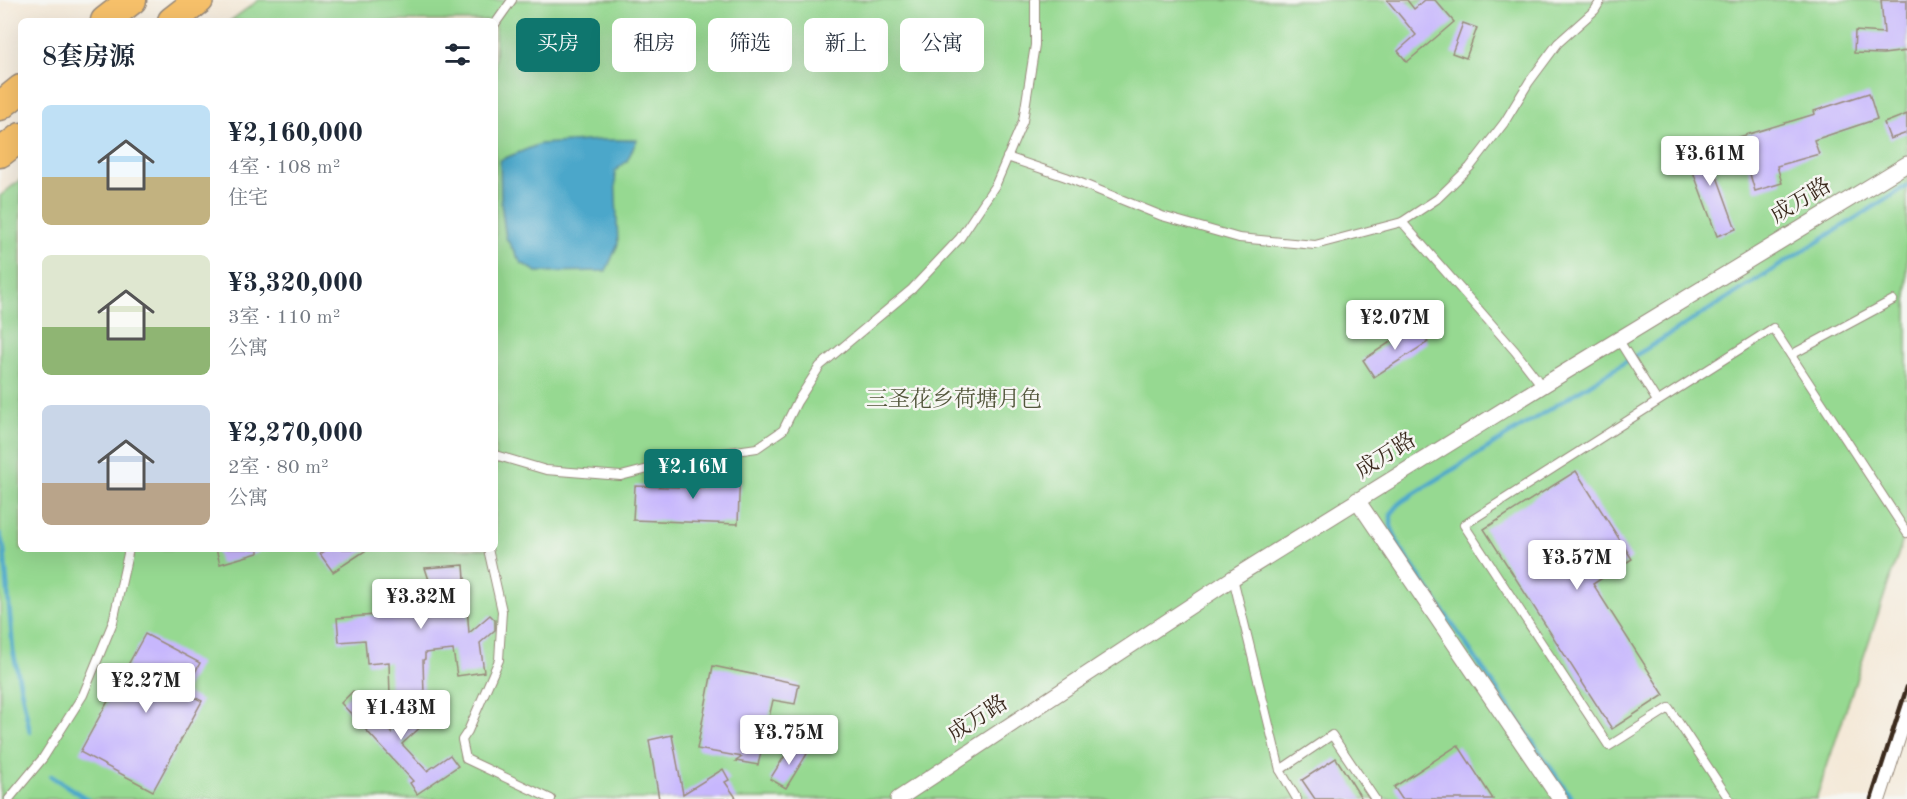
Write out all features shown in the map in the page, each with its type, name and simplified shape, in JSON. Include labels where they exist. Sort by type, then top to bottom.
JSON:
[{"type":"highway","points":[[109,18],[132,0]]},
{"type":"highway","points":[[176,18],[199,0]]},
{"type":"highway","points":[[0,106],[18,91]]},
{"type":"highway","points":[[0,153],[18,139]]},
{"type":"street","name":"成万路","points":[[898,799],[1233,578],[1618,339],[1907,164]]},
{"type":"street","points":[[1357,500],[1560,799]]},
{"type":"street","points":[[1878,799],[1907,709]]},
{"type":"lane","points":[[498,20],[512,0]]},
{"type":"lane","points":[[498,456],[546,471],[621,476],[695,457],[757,448],[783,430],[797,402],[820,366],[912,289],[960,238],[996,184],[1023,121],[1035,45],[1035,0]]},
{"type":"lane","points":[[1007,157],[1066,177],[1162,216],[1239,238],[1315,245],[1402,222],[1437,199],[1470,167],[1504,123],[1529,82],[1557,43],[1595,10],[1601,0]]},
{"type":"lane","points":[[1402,222],[1515,351],[1542,386]]},
{"type":"lane","points":[[1791,356],[1893,300]]},
{"type":"lane","points":[[1729,799],[1669,708],[1609,746],[1464,525],[1773,328],[1907,533]]},
{"type":"lane","points":[[1618,339],[1657,401]]},
{"type":"lane","points":[[9,799],[43,758],[83,695],[113,622],[128,552]]},
{"type":"lane","points":[[489,552],[502,611],[498,660],[462,740],[466,759],[551,799]]},
{"type":"lane","points":[[1233,578],[1280,770],[1297,799]]},
{"type":"lane","points":[[1280,770],[1332,735],[1375,799]]},
{"type":"green space","name":"三圣花乡荷塘月色","points":[[259,0],[1907,0],[1907,528],[1816,799],[0,799],[0,196],[18,181],[18,552],[498,552],[498,18],[234,18]]},
{"type":"water","points":[[637,140],[627,161],[615,171],[618,244],[606,271],[537,272],[521,263],[506,238],[501,204],[500,160],[540,144]]},
{"type":"building","points":[[1387,0],[1407,0],[1414,9],[1425,0],[1435,0],[1454,22],[1407,62],[1398,51],[1416,35]]},
{"type":"building","points":[[1881,0],[1907,0],[1907,51],[1883,54],[1854,53],[1855,31],[1884,33]]},
{"type":"building","points":[[1463,23],[1477,28],[1466,58],[1452,53]]},
{"type":"building","points":[[1869,93],[1877,119],[1814,140],[1819,154],[1777,166],[1782,183],[1755,191],[1739,137],[1815,114],[1814,111]]},
{"type":"building","points":[[1907,114],[1907,133],[1890,139],[1884,123]]},
{"type":"building","points":[[1703,138],[1736,229],[1717,236],[1683,145]]},
{"type":"building","points":[[1416,325],[1428,342],[1374,377],[1363,360]]},
{"type":"building","points":[[705,466],[740,468],[738,524],[633,520],[635,486],[704,488]]},
{"type":"building","points":[[1576,471],[1632,559],[1593,584],[1664,695],[1612,729],[1484,529]]},
{"type":"building","points":[[217,552],[258,552],[258,553],[220,564]]},
{"type":"building","points":[[323,552],[363,552],[333,572],[320,554]]},
{"type":"building","points":[[464,565],[469,633],[490,615],[495,620],[495,630],[480,643],[484,672],[457,676],[453,650],[425,653],[423,660],[424,695],[390,696],[389,662],[367,664],[365,640],[339,642],[337,618],[388,614],[386,587],[430,583],[425,568]]},
{"type":"building","points":[[145,634],[200,663],[184,692],[202,701],[153,791],[80,752]]},
{"type":"building","points":[[713,666],[799,684],[795,704],[773,700],[758,765],[736,761],[742,757],[697,749]]},
{"type":"building","points":[[353,691],[391,732],[423,701],[434,715],[402,744],[427,771],[450,755],[458,766],[417,794],[410,783],[413,781],[341,703]]},
{"type":"building","points":[[672,735],[683,794],[723,769],[729,780],[725,782],[737,799],[659,799],[649,740]]},
{"type":"building","points":[[792,744],[807,754],[786,788],[770,779]]},
{"type":"building","points":[[1458,745],[1493,799],[1402,799],[1394,787]]},
{"type":"building","points":[[1336,758],[1362,799],[1315,799],[1302,780]]},
{"type":"waterway","points":[[1572,799],[1400,548],[1391,526],[1391,514],[1401,502],[1907,186]]},
{"type":"waterway","points":[[0,534],[4,549],[13,650],[30,732]]},
{"type":"waterway","points":[[51,776],[87,799]]},
{"type":"railway","points":[[1871,799],[1907,687]]}]
